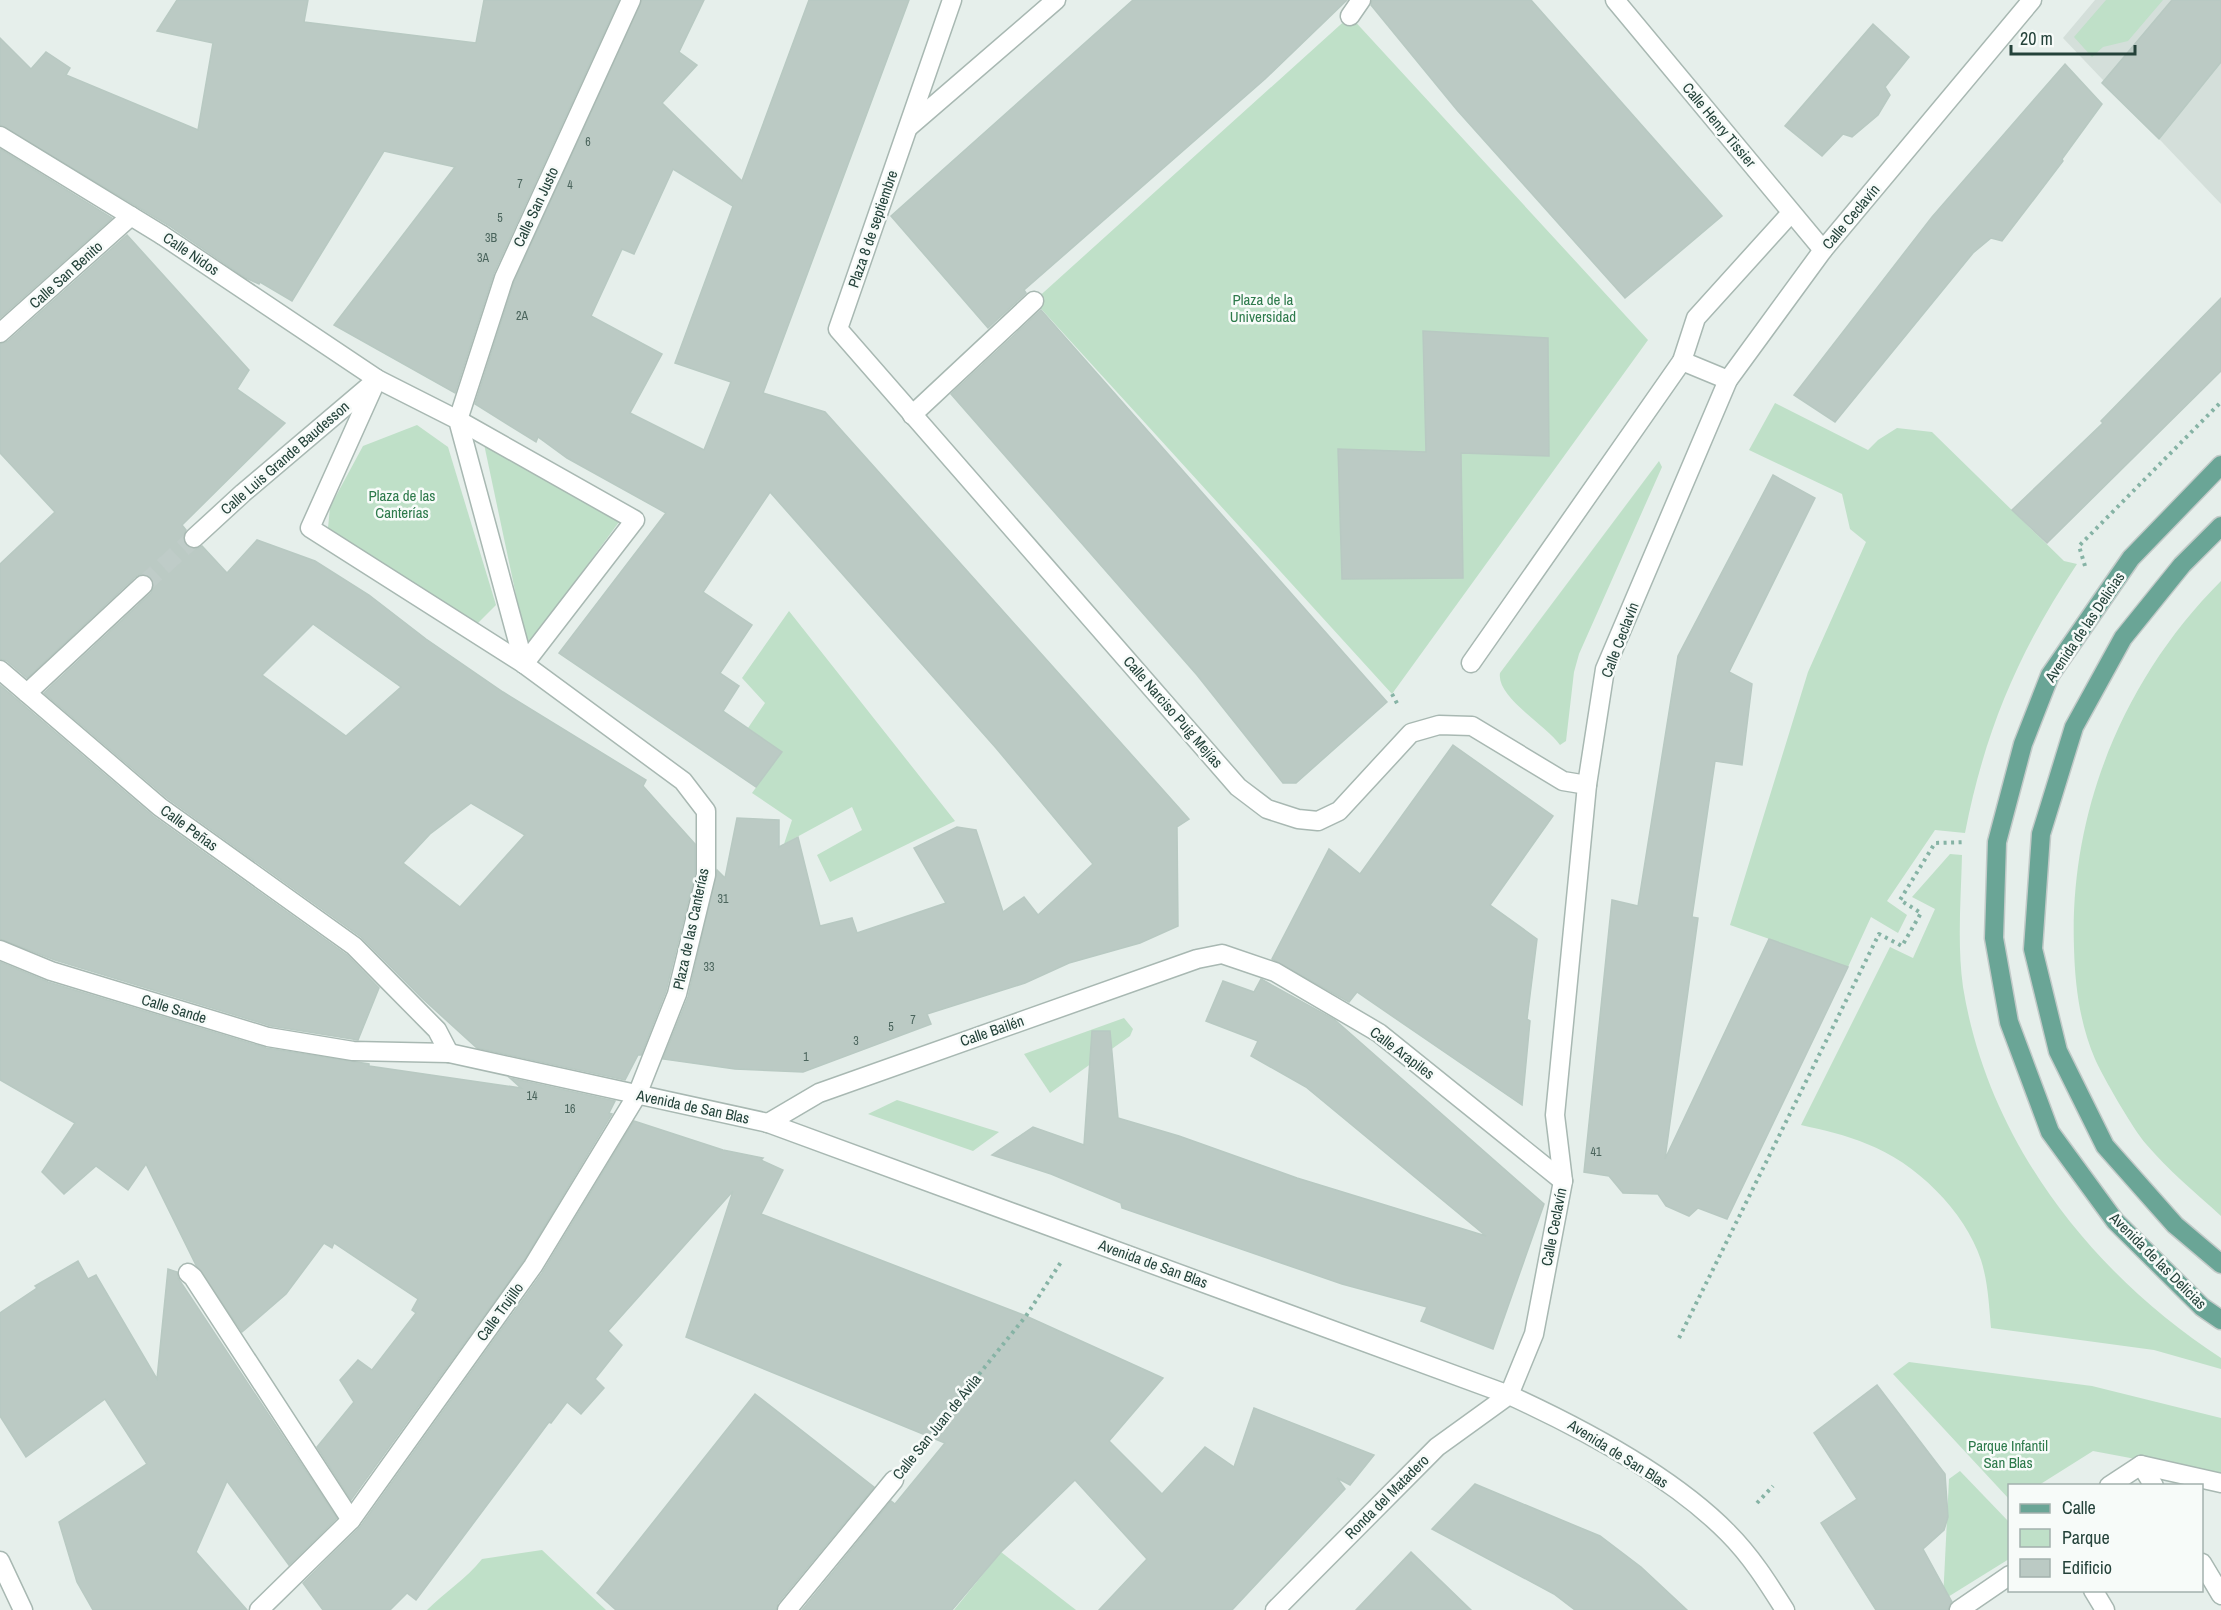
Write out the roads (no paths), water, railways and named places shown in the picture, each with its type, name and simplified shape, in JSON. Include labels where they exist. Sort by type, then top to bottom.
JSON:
[{"type":"main road","name":"Avenida de las Delicias","points":[[2221,465],[2131,558],[2050,675],[2023,744],[1997,842],[1994,938],[2009,1022],[2050,1132],[2115,1221],[2202,1307],[2221,1320]]},
{"type":"main road","points":[[2221,526],[2182,565],[2123,638],[2074,727],[2041,834],[2033,949],[2058,1051],[2105,1146],[2175,1225],[2221,1264]]},
{"type":"street","name":"Calle San Justo","points":[[458,420],[504,278],[631,0]]},
{"type":"street","name":"Plaza 8 de septiembre","points":[[838,329],[952,0]]},
{"type":"street","name":"Plaza 8 de septiembre","points":[[908,128],[1056,0]]},
{"type":"street","points":[[1350,16],[1361,0]]},
{"type":"street","name":"Calle Henry Tissier","points":[[1615,0],[1823,250]]},
{"type":"street","name":"Calle Ceclavín","points":[[1509,1395],[1534,1334],[1563,1181],[1555,1115],[1587,785],[1605,669],[1728,380],[1823,250],[2032,0]]},
{"type":"street","name":"Calle Nidos","points":[[0,136],[162,235],[377,379]]},
{"type":"street","points":[[1471,663],[1682,361],[1696,318],[1791,213]]},
{"type":"street","name":"Calle San Benito","points":[[0,333],[131,216]]},
{"type":"street","points":[[912,415],[1034,301]]},
{"type":"street","name":"Calle Narciso Puig Mejías","points":[[838,329],[1238,787],[1267,809],[1298,819],[1318,821],[1339,811],[1411,733],[1439,725],[1472,726],[1563,781],[1587,785]]},
{"type":"street","points":[[1682,361],[1728,380]]},
{"type":"street","points":[[377,379],[458,420],[635,520],[524,664]]},
{"type":"street","name":"Calle Luis Grande Baudesson","points":[[194,538],[243,493],[377,379]]},
{"type":"street","name":"Plaza de las Canterías","points":[[377,379],[310,528],[524,664],[683,781],[706,811],[706,875],[680,984],[637,1095]]},
{"type":"street","points":[[458,420],[524,664]]},
{"type":"street","points":[[27,693],[143,585]]},
{"type":"street","name":"Calle Peñas","points":[[0,670],[160,807],[354,946],[437,1030],[449,1053]]},
{"type":"street","name":"Calle Sande","points":[[0,950],[51,971],[268,1037],[353,1051]]},
{"type":"street","name":"Calle Arapiles","points":[[1222,954],[1275,972],[1379,1033],[1563,1181]]},
{"type":"street","name":"Calle Bailén","points":[[768,1123],[819,1093],[1197,959],[1222,954]]},
{"type":"street","name":"Avenida de San Blas","points":[[353,1051],[449,1053],[768,1123],[1509,1395],[1574,1425],[1685,1496],[1734,1540],[1759,1569],[1785,1610]]},
{"type":"street","name":"Calle Trujillo","points":[[259,1610],[351,1520],[533,1266],[637,1095]]},
{"type":"street","points":[[188,1273],[194,1277],[351,1520]]},
{"type":"street","name":"Ronda del Matadero","points":[[1281,1608],[1437,1447],[1509,1395]]},
{"type":"street","points":[[2111,1484],[2141,1465],[2221,1483]]},
{"type":"street","points":[[2141,1465],[2153,1484]]},
{"type":"street","name":"Calle San Juan de Ávila","points":[[787,1610],[894,1480]]},
{"type":"street","points":[[0,1561],[23,1610]]},
{"type":"street","points":[[2203,1565],[2221,1595]]},
{"type":"street","points":[[1959,1610],[2008,1576]]},
{"type":"street","points":[[2094,1592],[2104,1610]]},
{"type":"tunnel","points":[[143,585],[194,538]]},
{"type":"park label","name":"Plaza de la Universidad","points":[[1263,308]]},
{"type":"park label","name":"Parque Infantil San Blas","points":[[2008,1454]]}]
